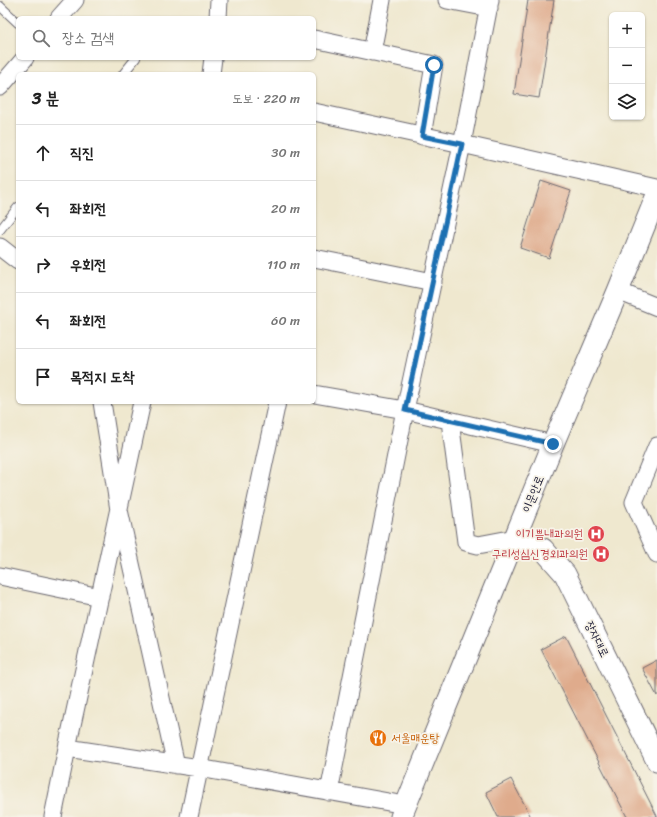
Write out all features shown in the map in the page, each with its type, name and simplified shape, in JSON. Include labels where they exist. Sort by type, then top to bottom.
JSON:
[{"type":"street","points":[[61,16],[75,0]]},
{"type":"street","points":[[218,16],[220,0]]},
{"type":"street","points":[[372,52],[382,0]]},
{"type":"street","points":[[329,792],[405,410],[462,144],[489,4],[447,0]]},
{"type":"street","points":[[316,39],[434,65],[422,136]]},
{"type":"street","points":[[0,87],[23,60]]},
{"type":"street","points":[[316,112],[657,188]]},
{"type":"street","name":"이문안로","points":[[403,811],[553,444],[657,195]]},
{"type":"street","points":[[0,247],[16,259]]},
{"type":"street","points":[[316,258],[433,282]]},
{"type":"street","points":[[618,291],[657,307]]},
{"type":"street","points":[[316,394],[405,410],[553,444]]},
{"type":"street","points":[[102,404],[119,510],[176,765]]},
{"type":"street","points":[[53,817],[142,404]]},
{"type":"street","points":[[189,817],[276,404]]},
{"type":"street","points":[[450,421],[466,542],[478,545],[515,538]]},
{"type":"street","points":[[657,446],[634,502],[657,554]]},
{"type":"street","name":"장자대로","points":[[515,538],[543,549],[565,574],[656,759]]},
{"type":"street","points":[[0,576],[100,597]]},
{"type":"street","points":[[67,748],[199,768],[329,792],[403,811]]},
{"type":"lane","points":[[0,6],[16,21]]},
{"type":"lane","points":[[125,72],[134,60]]},
{"type":"lane","points":[[0,230],[16,210]]},
{"type":"building","points":[[528,0],[554,0],[539,98],[514,94]]},
{"type":"building","points":[[541,181],[571,191],[549,258],[520,248]]},
{"type":"building","points":[[566,636],[657,817],[627,817],[541,649]]},
{"type":"building","points":[[657,660],[657,696],[642,668]]},
{"type":"building","points":[[511,779],[531,817],[498,817],[486,792]]},
{"type":"place","name":"이기쁨내과의원","points":[[596,534]]},
{"type":"place","name":"구리성심신경외과의원","points":[[601,554]]},
{"type":"place","name":"서울매운탕","points":[[378,738]]},
{"type":"route","points":[[434,65],[422,136],[462,144],[405,410],[553,444]]}]
